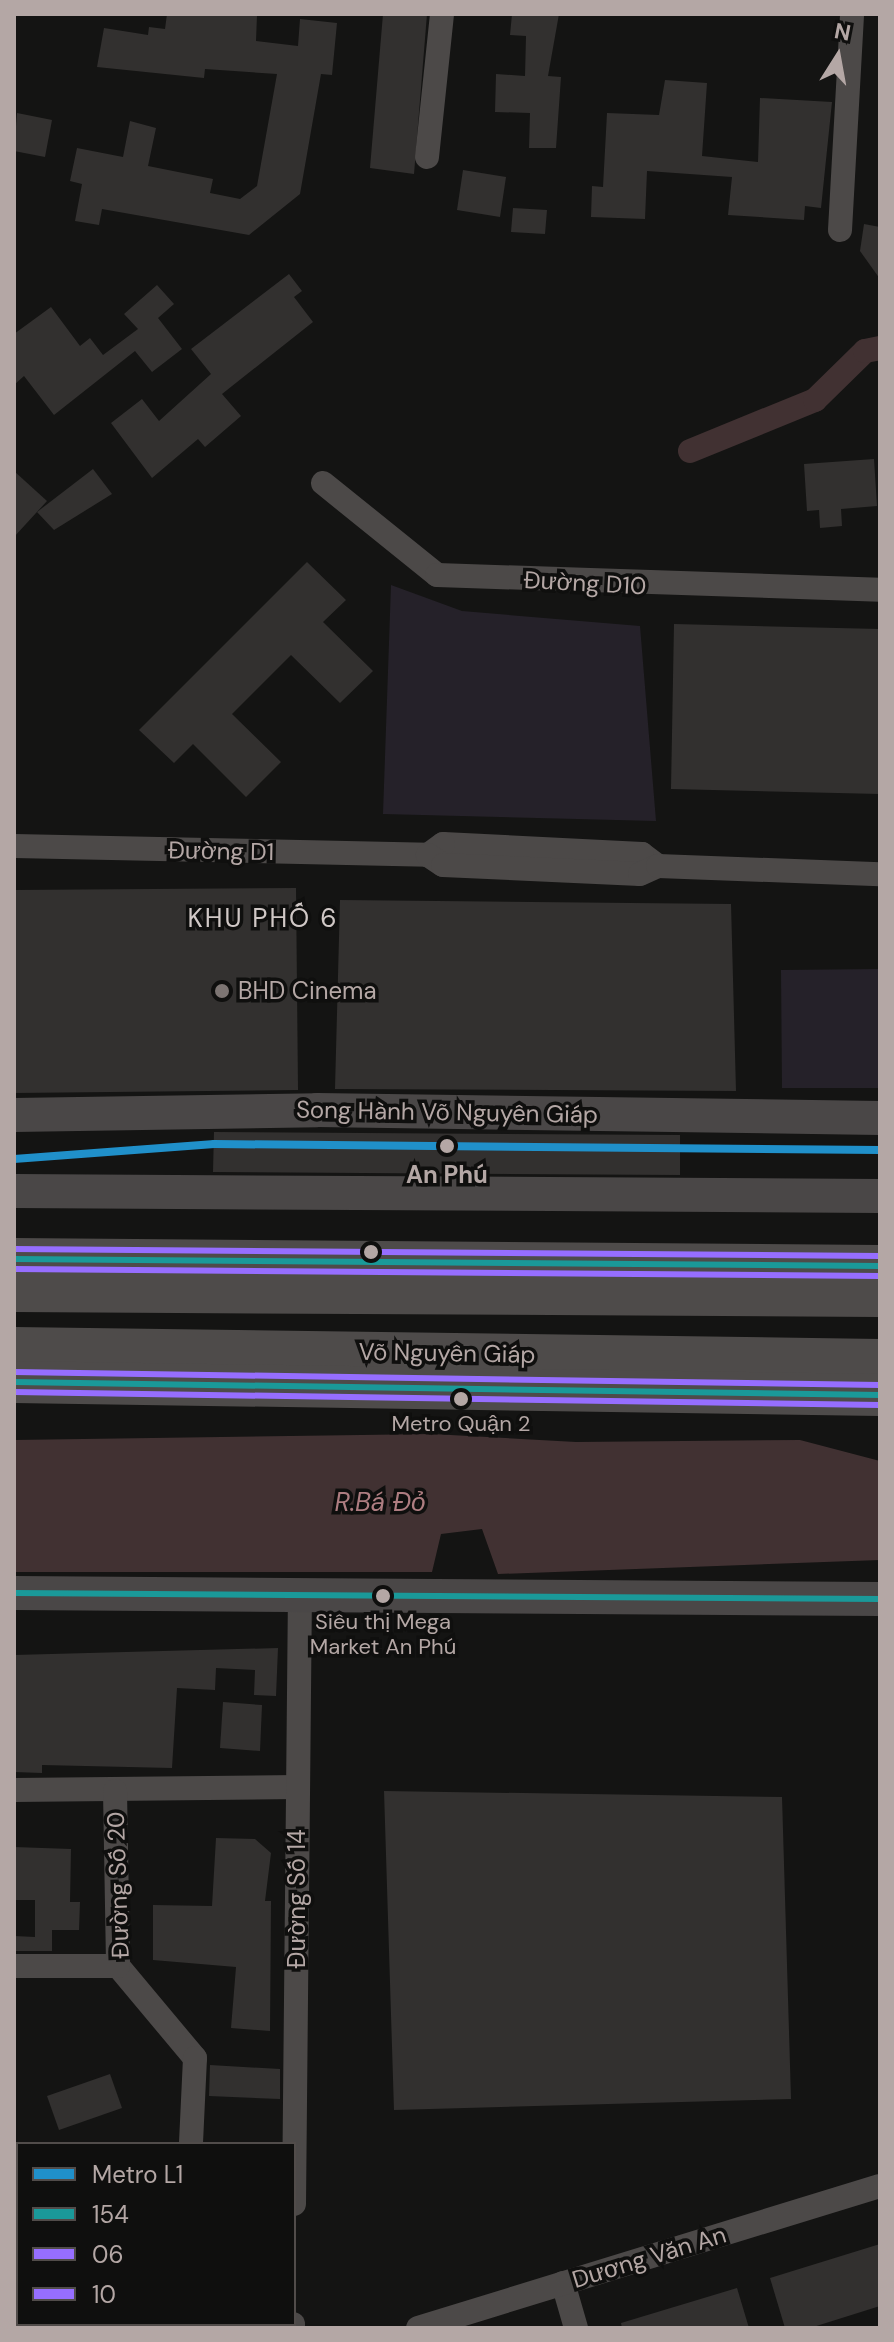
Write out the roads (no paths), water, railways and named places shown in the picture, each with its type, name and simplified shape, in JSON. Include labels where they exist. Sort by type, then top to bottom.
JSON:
[{"type":"highway","points":[[14,1259],[880,1266]]},
{"type":"highway","points":[[14,1291],[880,1296]]},
{"type":"highway","name":"Võ Nguyên Giáp","points":[[14,1348],[880,1360]]},
{"type":"highway","name":"Võ Nguyên Giáp","points":[[14,1382],[880,1395]]},
{"type":"main road","name":"Song Hành Võ Nguyên Giáp","points":[[14,1115],[317,1110],[880,1118]]},
{"type":"main road","points":[[14,1191],[880,1196]]},
{"type":"main road","points":[[14,1593],[880,1599]]},
{"type":"street","points":[[427,157],[442,14]]},
{"type":"street","points":[[840,230],[852,14]]},
{"type":"street","name":"Đường D10","points":[[323,483],[437,575],[880,590]]},
{"type":"street","name":"Đường D1","points":[[14,846],[428,855],[443,844],[642,854],[658,866],[880,874]]},
{"type":"street","name":"Đường Số 14","points":[[295,2142],[300,1593]]},
{"type":"street","points":[[14,1790],[298,1787]]},
{"type":"street","name":"Đường Số 20","points":[[115,1791],[118,1966],[195,2058],[191,2142]]},
{"type":"street","points":[[14,1966],[118,1966]]},
{"type":"street","name":"Dương Văn An","points":[[418,2328],[880,2186]]},
{"type":"street","points":[[563,2283],[576,2328]]},
{"type":"water","name":"R.Bá Đỏ","points":[[432,1434],[576,1442],[800,1440],[880,1461],[880,1560],[498,1574],[482,1529],[441,1534],[432,1572],[14,1572],[14,1440]]},
{"type":"waterway","points":[[690,451],[815,400],[865,351],[880,348]]},
{"type":"metro line","name":"L1","points":[[14,1159],[214,1144],[880,1150]]},
{"type":"place","name":"BHD Cinema","points":[[222,991]]},
{"type":"place","name":"An Phú","points":[[447,1146]]},
{"type":"place","name":"Metro Quận 2","points":[[461,1399]]},
{"type":"place","name":"Siêu thị Mega Market An Phú","points":[[383,1596]]},
{"type":"district","name":"KHU PHỐ 6","points":[[263,919]]}]
